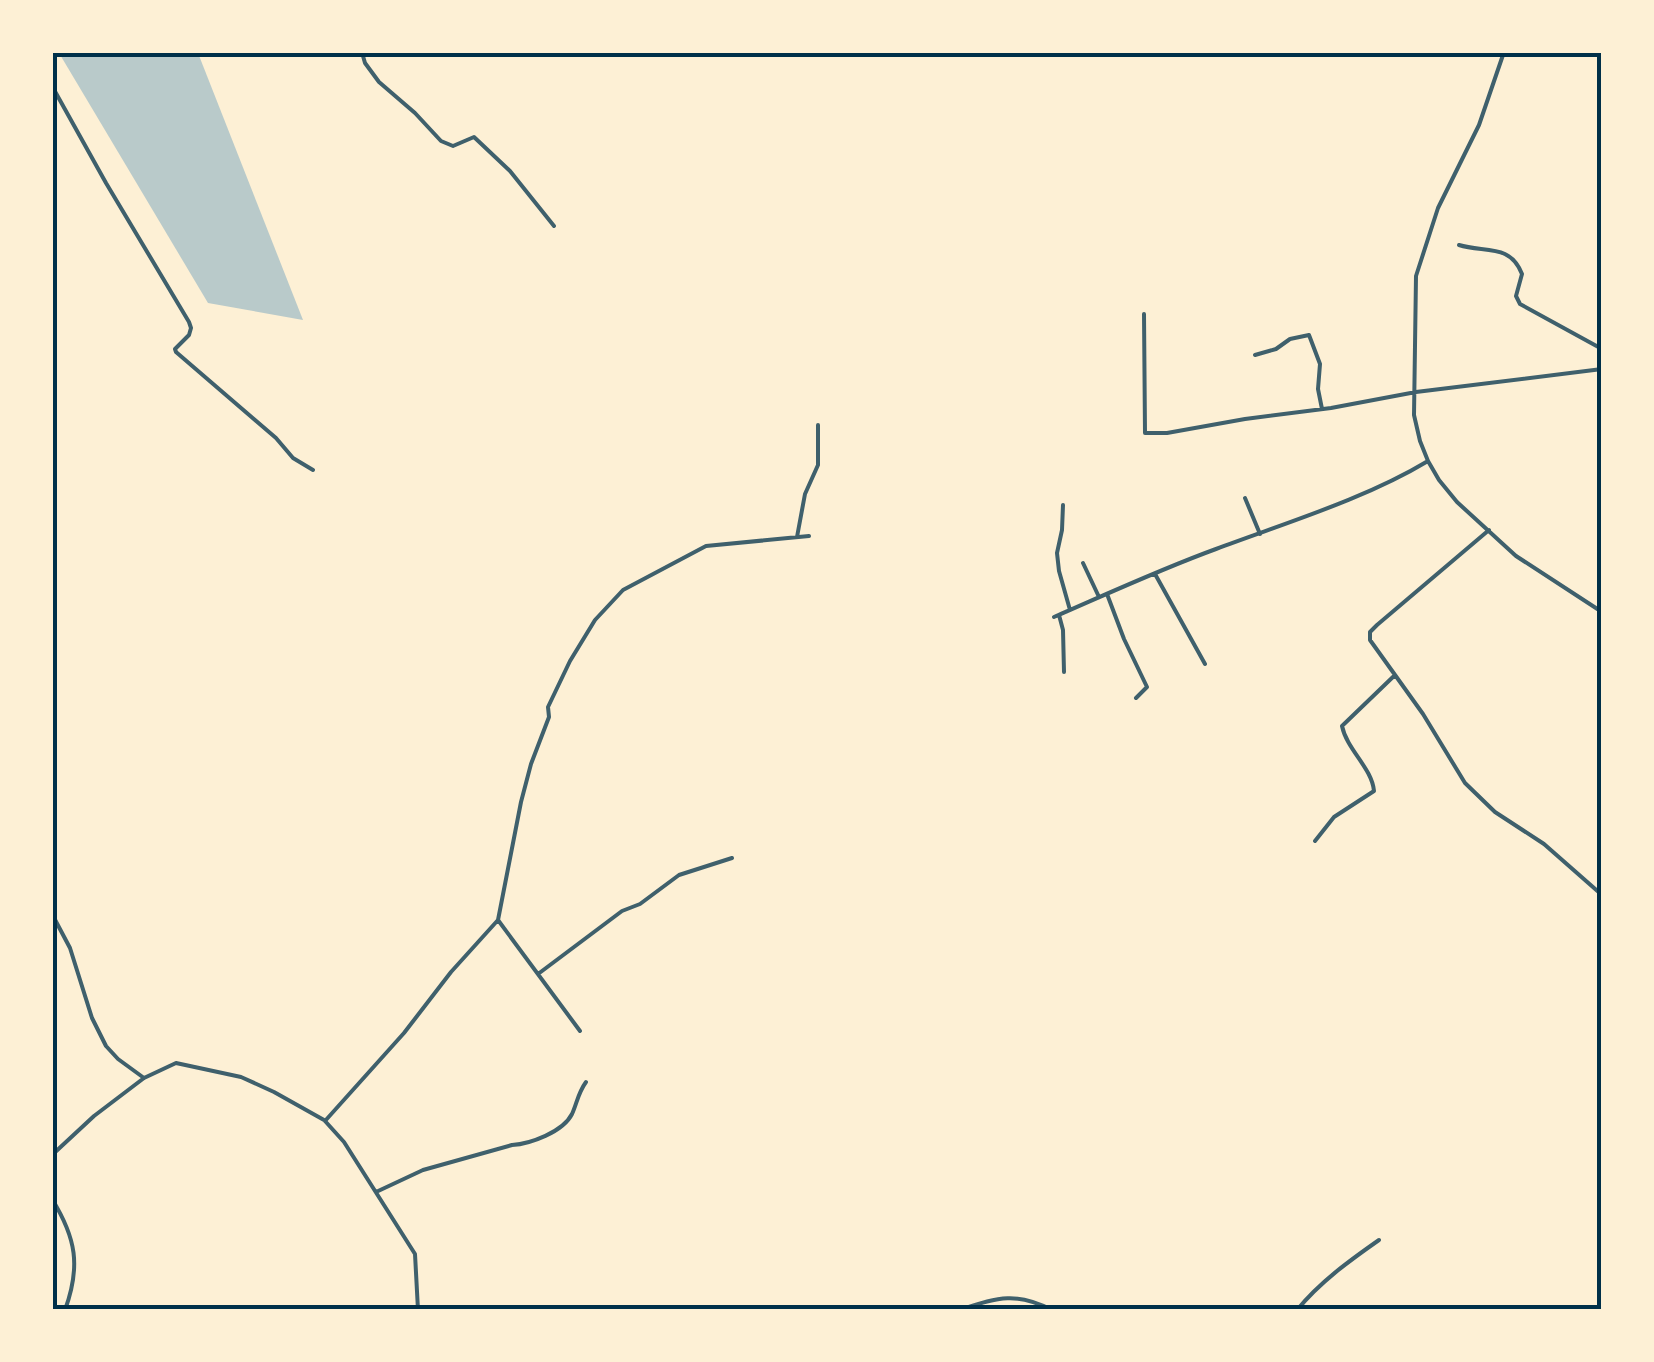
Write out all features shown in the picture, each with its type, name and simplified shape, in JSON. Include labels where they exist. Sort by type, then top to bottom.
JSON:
[{"type":"street","points":[[368,52],[363,56],[364,63],[379,82],[442,141],[454,146],[474,136],[554,226]]},
{"type":"street","points":[[1504,52],[1479,125],[1438,208],[1416,276],[1414,415],[1428,461],[1457,502],[1516,556],[1602,612]]},
{"type":"street","points":[[52,86],[191,328],[176,352],[276,438],[293,458],[314,470]]},
{"type":"street","points":[[1459,245],[1488,248],[1516,263],[1522,274],[1516,296],[1520,304],[1602,349]]},
{"type":"street","points":[[1144,314],[1145,433],[1416,392],[1602,369]]},
{"type":"street","points":[[1255,355],[1309,334],[1320,364],[1318,389],[1322,409]]},
{"type":"street","points":[[797,537],[805,494],[818,465],[818,424]]},
{"type":"street","points":[[1064,672],[1063,630],[1056,616],[1402,477],[1428,461]]},
{"type":"street","points":[[1245,498],[1260,534]]},
{"type":"street","points":[[1062,505],[1057,553],[1070,610]]},
{"type":"street","points":[[1489,530],[1370,632],[1370,640],[1465,782],[1495,812],[1544,844],[1602,895]]},
{"type":"street","points":[[324,1121],[498,920],[521,802],[549,717],[548,707],[595,620],[623,590],[706,546],[809,536]]},
{"type":"street","points":[[1083,563],[1099,598]]},
{"type":"street","points":[[1155,574],[1206,664]]},
{"type":"street","points":[[1107,594],[1147,687],[1136,698]]},
{"type":"street","points":[[1315,842],[1334,816],[1374,791],[1373,782],[1342,726],[1394,676]]},
{"type":"street","points":[[538,974],[679,874],[732,858]]},
{"type":"street","points":[[52,914],[70,948],[92,1018],[106,1046],[144,1078]]},
{"type":"street","points":[[498,920],[580,1031]]},
{"type":"street","points":[[52,1155],[144,1078],[176,1063],[242,1077],[324,1121],[344,1142],[415,1254],[418,1310]]},
{"type":"street","points":[[376,1192],[423,1170],[512,1144],[526,1144],[559,1127],[571,1117],[578,1092],[586,1082]]},
{"type":"street","points":[[52,1199],[69,1227],[75,1247],[65,1310]]},
{"type":"street","points":[[1297,1310],[1308,1296],[1379,1240]]},
{"type":"street","points":[[959,1310],[1012,1296],[1052,1310]]},
{"type":"shaded area","points":[[59,53],[198,53],[303,320],[208,303]]}]
